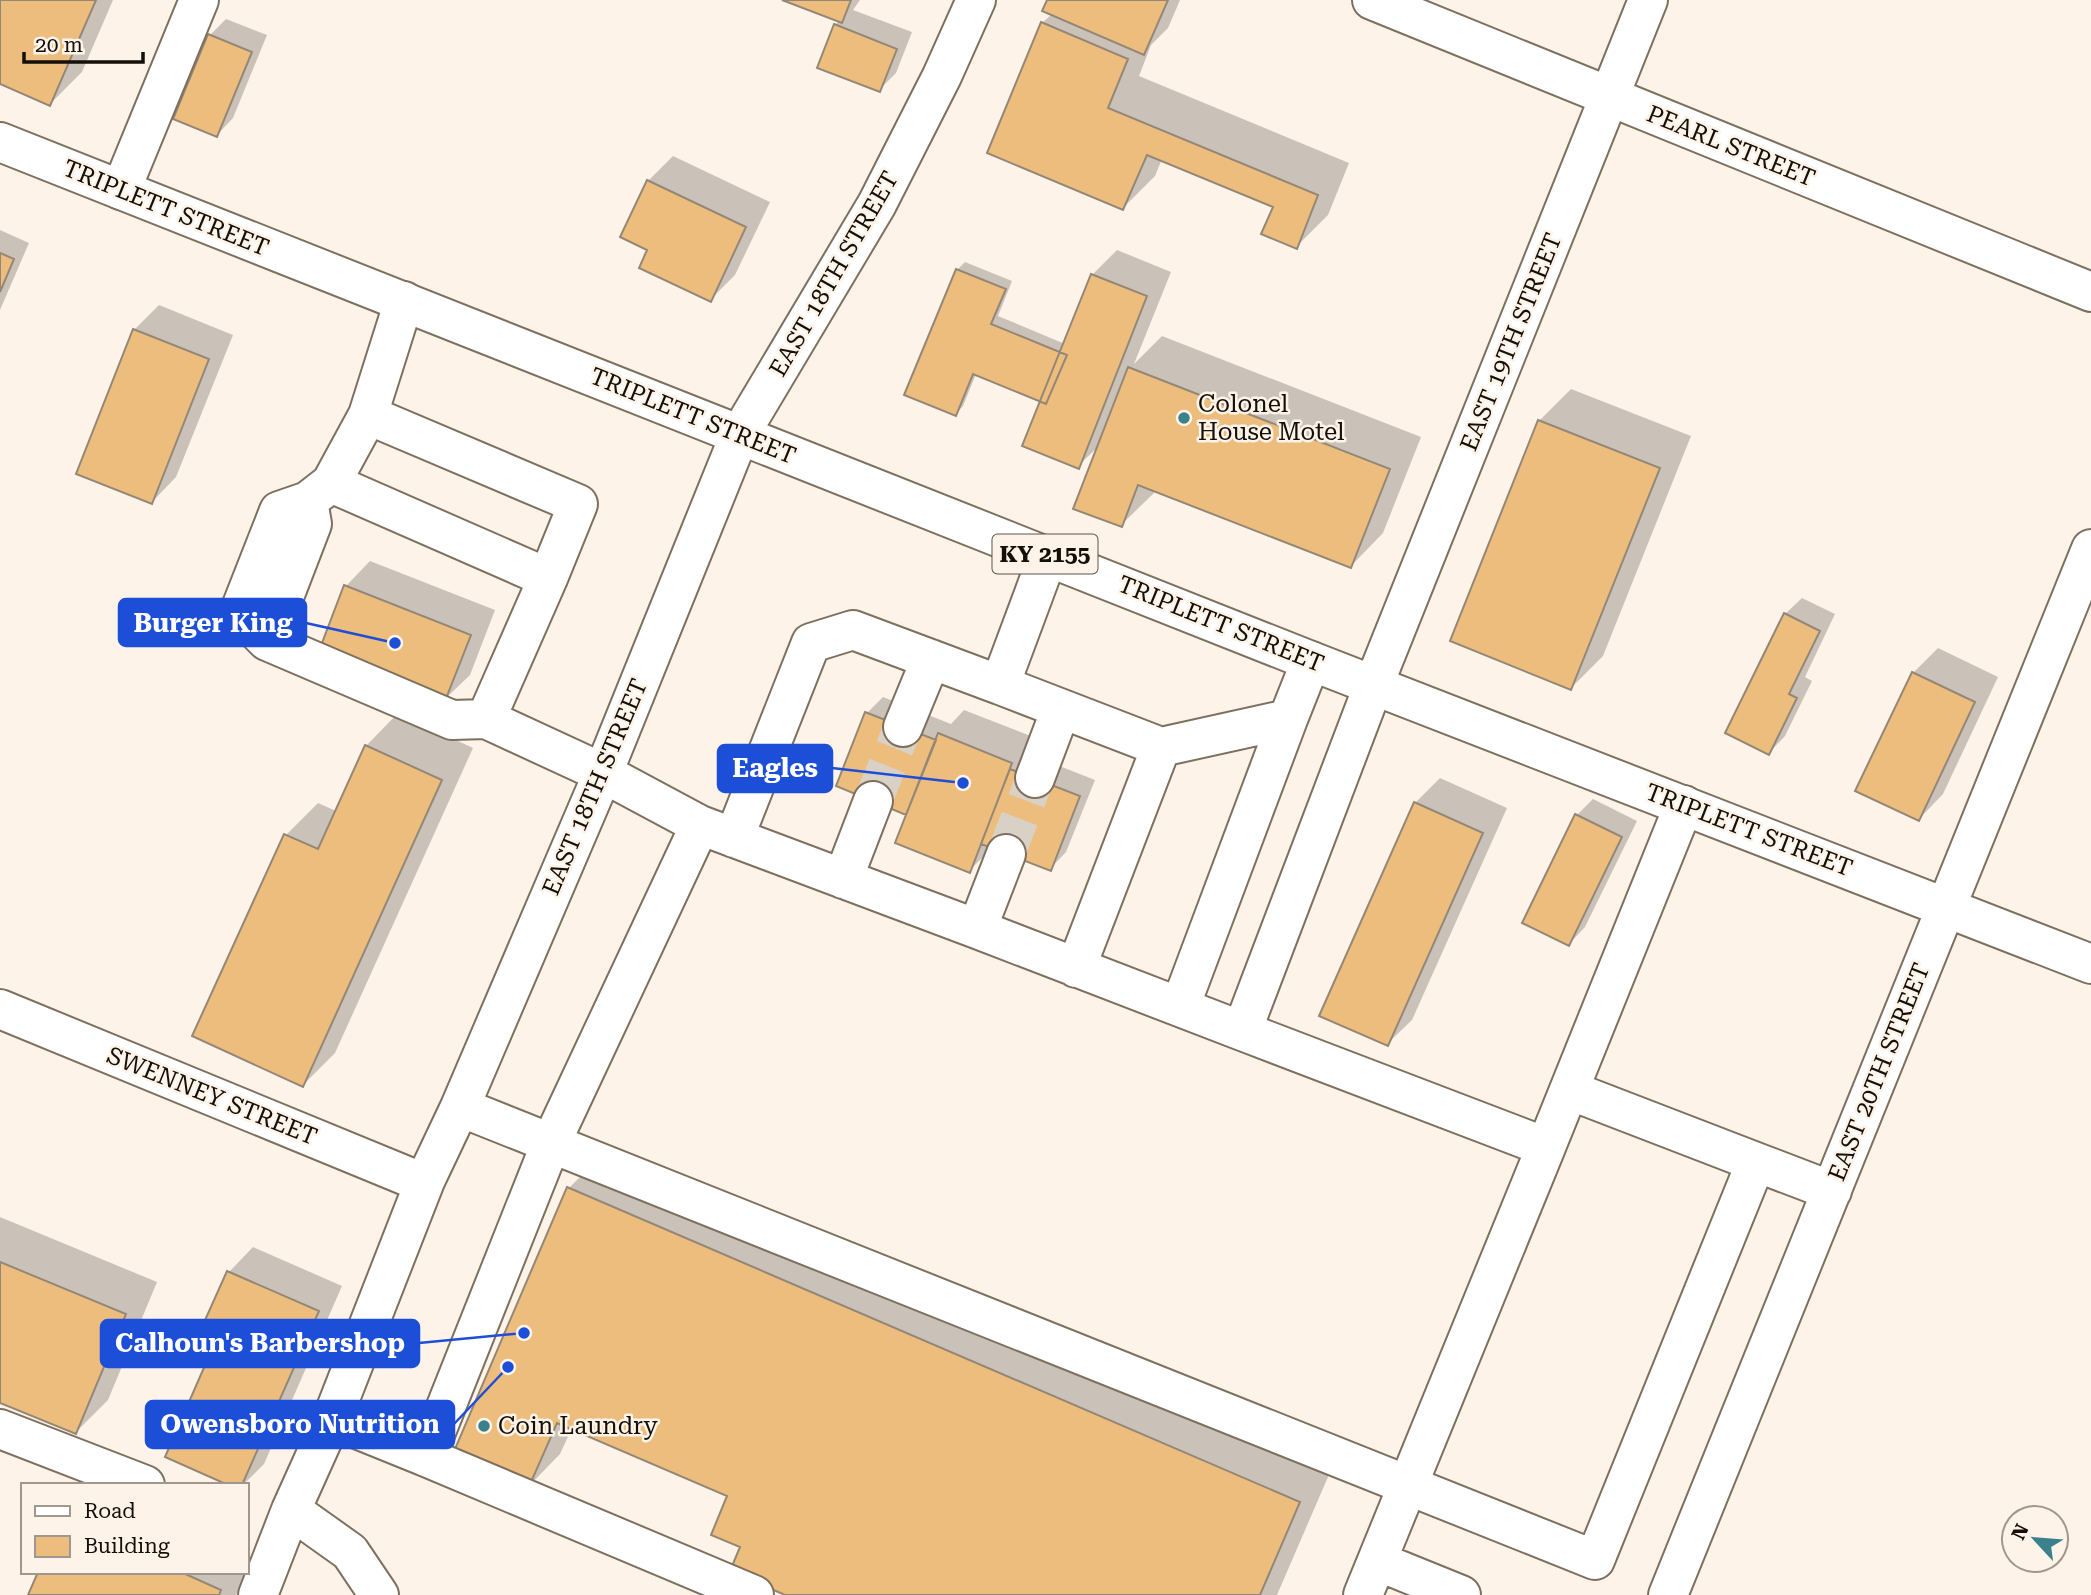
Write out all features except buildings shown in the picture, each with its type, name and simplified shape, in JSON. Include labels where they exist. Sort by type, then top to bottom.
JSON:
[{"type":"street","points":[[121,190],[199,0]]},
{"type":"street","name":"EAST 18TH STREET","points":[[258,1595],[262,1541],[291,1510],[332,1419],[425,1181],[460,1107],[603,773],[740,434],[877,204],[942,76],[976,0]]},
{"type":"street","name":"PEARL STREET","points":[[1372,0],[2091,292]]},
{"type":"street","name":"EAST 19TH STREET","points":[[1242,1031],[1374,684],[1648,0]]},
{"type":"street","name":"TRIPLETT STREET","points":[[0,142],[1311,661],[2091,964]]},
{"type":"street","points":[[404,302],[368,415],[320,492],[312,524],[267,641],[452,720],[486,719],[603,773],[717,832],[1546,1147]]},
{"type":"street","points":[[368,415],[579,504],[486,719]]},
{"type":"street","points":[[320,492],[548,578]]},
{"type":"street","name":"EAST 20TH STREET","points":[[1668,1595],[2091,550]]},
{"type":"street","points":[[1000,685],[1048,555]]},
{"type":"street","points":[[426,1457],[551,1143],[717,832],[811,643],[853,630],[1161,747],[1288,719]]},
{"type":"street","points":[[903,727],[932,659]]},
{"type":"street","points":[[1180,1007],[1311,661]]},
{"type":"street","points":[[1035,778],[1061,709]]},
{"type":"street","points":[[1076,968],[1161,747]]},
{"type":"street","points":[[843,878],[873,801]]},
{"type":"street","points":[[1461,1595],[1370,1578],[1684,805]]},
{"type":"street","points":[[977,929],[1006,854]]},
{"type":"street","name":"SWENNEY STREET","points":[[0,1009],[409,1177],[425,1181]]},
{"type":"street","points":[[1569,1090],[1832,1191]]},
{"type":"street","points":[[460,1107],[1595,1560],[1756,1162]]},
{"type":"street","points":[[332,1419],[754,1595]]},
{"type":"street","points":[[0,1429],[140,1483]]},
{"type":"street","points":[[291,1510],[350,1552],[379,1595]]},
{"type":"tunnel","points":[[873,801],[903,727]]},
{"type":"tunnel","points":[[1006,854],[1035,778]]},
{"type":"place","name":"Colonel House Motel","points":[[1184,418]]},
{"type":"place","name":"Burger King","points":[[395,643]]},
{"type":"place","name":"Eagles","points":[[963,783]]},
{"type":"place","name":"Calhoun's Barbershop","points":[[524,1333]]},
{"type":"place","name":"Owensboro Nutrition","points":[[508,1367]]},
{"type":"place","name":"Coin Laundry","points":[[484,1426]]}]
